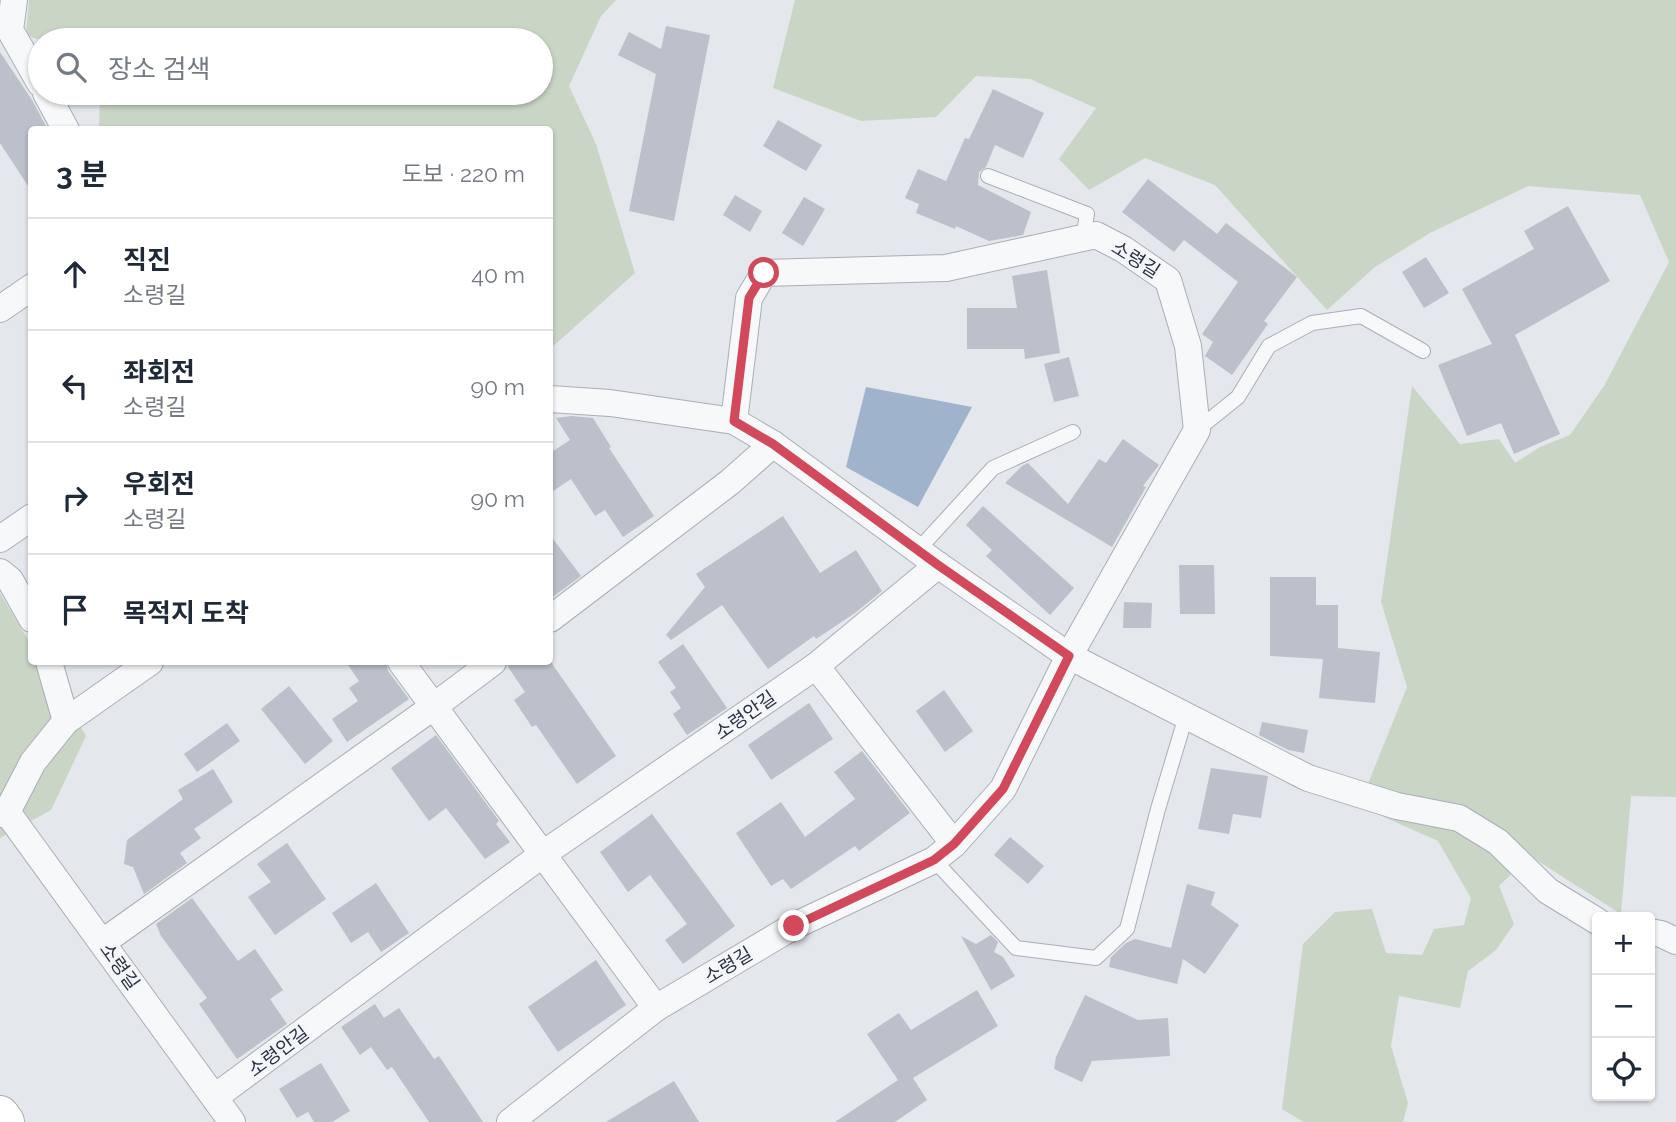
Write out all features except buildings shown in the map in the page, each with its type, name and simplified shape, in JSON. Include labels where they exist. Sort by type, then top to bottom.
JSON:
[{"type":"main road","points":[[0,1115],[5,1122]]},
{"type":"street","points":[[14,0],[5,32],[28,66]]},
{"type":"street","points":[[52,105],[64,126]]},
{"type":"street","name":"소령길","points":[[510,1122],[656,1008],[794,926],[944,852],[1003,789],[1069,656],[1196,429],[1188,345],[1168,280],[1123,249],[1096,236],[946,268],[764,273],[749,298],[734,421]]},
{"type":"street","points":[[0,309],[28,290]]},
{"type":"street","points":[[553,399],[610,403],[734,421],[773,444],[1069,656],[1308,778],[1397,806],[1459,818],[1498,842],[1548,891],[1592,918]]},
{"type":"street","points":[[553,617],[730,482],[773,444]]},
{"type":"street","points":[[0,540],[28,520]]},
{"type":"street","name":"소령안길","points":[[215,1097],[543,854],[816,666],[928,557]]},
{"type":"street","points":[[0,572],[10,580],[28,612]]},
{"type":"street","points":[[50,665],[66,721]]},
{"type":"street","name":"소령길","points":[[146,665],[66,721],[33,762],[4,813],[103,942],[232,1122]]},
{"type":"street","points":[[403,665],[656,1008]]},
{"type":"street","points":[[103,942],[489,665]]},
{"type":"street","points":[[816,666],[944,852]]},
{"type":"street","points":[[1655,933],[1676,941]]},
{"type":"lane","points":[[988,176],[1087,214],[1083,238]]},
{"type":"lane","points":[[1196,429],[1238,397],[1269,346],[1312,323],[1361,316],[1423,351]]},
{"type":"lane","points":[[928,557],[993,468],[1073,432]]},
{"type":"lane","points":[[944,852],[1016,948],[1096,958],[1127,929],[1158,809],[1186,716]]},
{"type":"green space","points":[[29,0],[616,0],[601,16],[569,86],[596,144],[635,273],[553,346],[553,126],[99,126],[100,105],[553,105],[553,28],[28,28],[28,36],[26,35]]},
{"type":"green space","points":[[795,0],[1676,0],[1676,797],[1631,796],[1621,912],[1530,856],[1499,886],[1514,924],[1496,950],[1468,971],[1460,1008],[1399,996],[1391,1046],[1408,1103],[1403,1122],[1304,1122],[1282,1109],[1303,944],[1335,912],[1372,909],[1386,953],[1422,955],[1434,929],[1464,925],[1471,898],[1438,841],[1359,806],[1407,687],[1381,602],[1412,386],[1460,444],[1499,439],[1515,463],[1540,447],[1570,435],[1604,386],[1669,262],[1640,195],[1528,186],[1430,233],[1375,267],[1327,310],[1215,185],[1145,158],[1089,190],[1059,159],[1096,108],[1030,79],[976,76],[936,117],[861,121],[773,88]]},
{"type":"green space","points":[[0,593],[28,640],[28,665],[44,665],[86,736],[51,810],[0,838]]},
{"type":"water","points":[[866,387],[972,407],[918,507],[846,467]]},
{"type":"route","points":[[764,273],[749,298],[734,421],[773,444],[938,565],[1069,656],[1003,789],[954,844],[934,860],[794,926]]}]
